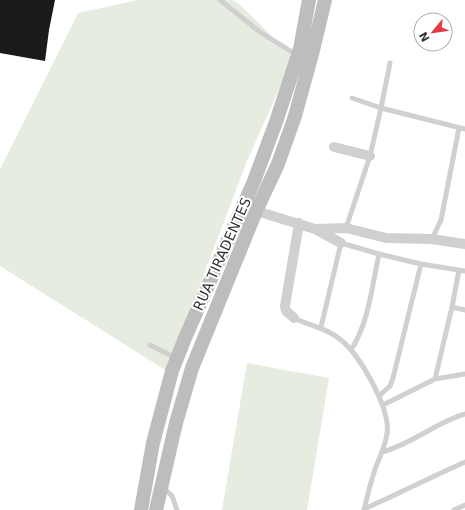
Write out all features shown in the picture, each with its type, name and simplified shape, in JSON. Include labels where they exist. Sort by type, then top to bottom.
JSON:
[{"type":"street","name":"RUA TIRADENTES","points":[[304,58],[309,0]]},
{"type":"street","name":"RUA TIRADENTES","points":[[156,510],[182,401],[190,374],[217,307],[250,208],[254,181],[276,122],[304,58],[325,0]]},
{"type":"street","points":[[334,147],[370,156]]},
{"type":"street","name":"RUA TIRADENTES","points":[[141,510],[153,443],[174,364],[202,300],[250,208]]},
{"type":"street","points":[[250,208],[315,229],[341,243]]},
{"type":"street","points":[[294,318],[286,311],[285,306],[299,224]]},
{"type":"street","points":[[315,229],[346,228],[386,238],[432,239],[465,244]]},
{"type":"street","points":[[202,300],[217,307]]},
{"type":"street","points":[[174,364],[190,374]]},
{"type":"street","points":[[147,476],[161,485]]},
{"type":"lane","points":[[220,0],[260,32],[304,58]]},
{"type":"lane","points":[[346,228],[370,156],[382,108],[390,63]]},
{"type":"lane","points":[[352,98],[382,108],[465,129]]},
{"type":"lane","points":[[432,239],[441,220],[459,128]]},
{"type":"lane","points":[[320,327],[341,243],[421,264],[465,271]]},
{"type":"lane","points":[[351,350],[359,336],[364,322],[379,254]]},
{"type":"lane","points":[[379,396],[390,386],[393,378],[421,264]]},
{"type":"lane","points":[[435,379],[459,270]]},
{"type":"lane","points":[[452,307],[465,310]]},
{"type":"lane","points":[[294,318],[320,327],[341,339],[351,350],[383,405],[386,417],[387,432],[364,509]]},
{"type":"lane","points":[[150,345],[174,364]]},
{"type":"lane","points":[[383,405],[435,379],[465,374]]},
{"type":"lane","points":[[382,452],[403,445],[439,425],[465,414]]},
{"type":"lane","points":[[364,509],[398,494],[434,475],[465,462]]},
{"type":"lane","points":[[161,485],[172,496],[177,510]]},
{"type":"lane","points":[[454,510],[465,504]]},
{"type":"shaded area","points":[[138,0],[233,0],[294,56],[247,161],[167,371],[0,266],[0,169],[78,13]]},
{"type":"shaded area","points":[[247,363],[329,378],[307,510],[222,510]]},
{"type":"building","points":[[0,0],[55,0],[45,61],[0,53]]}]
